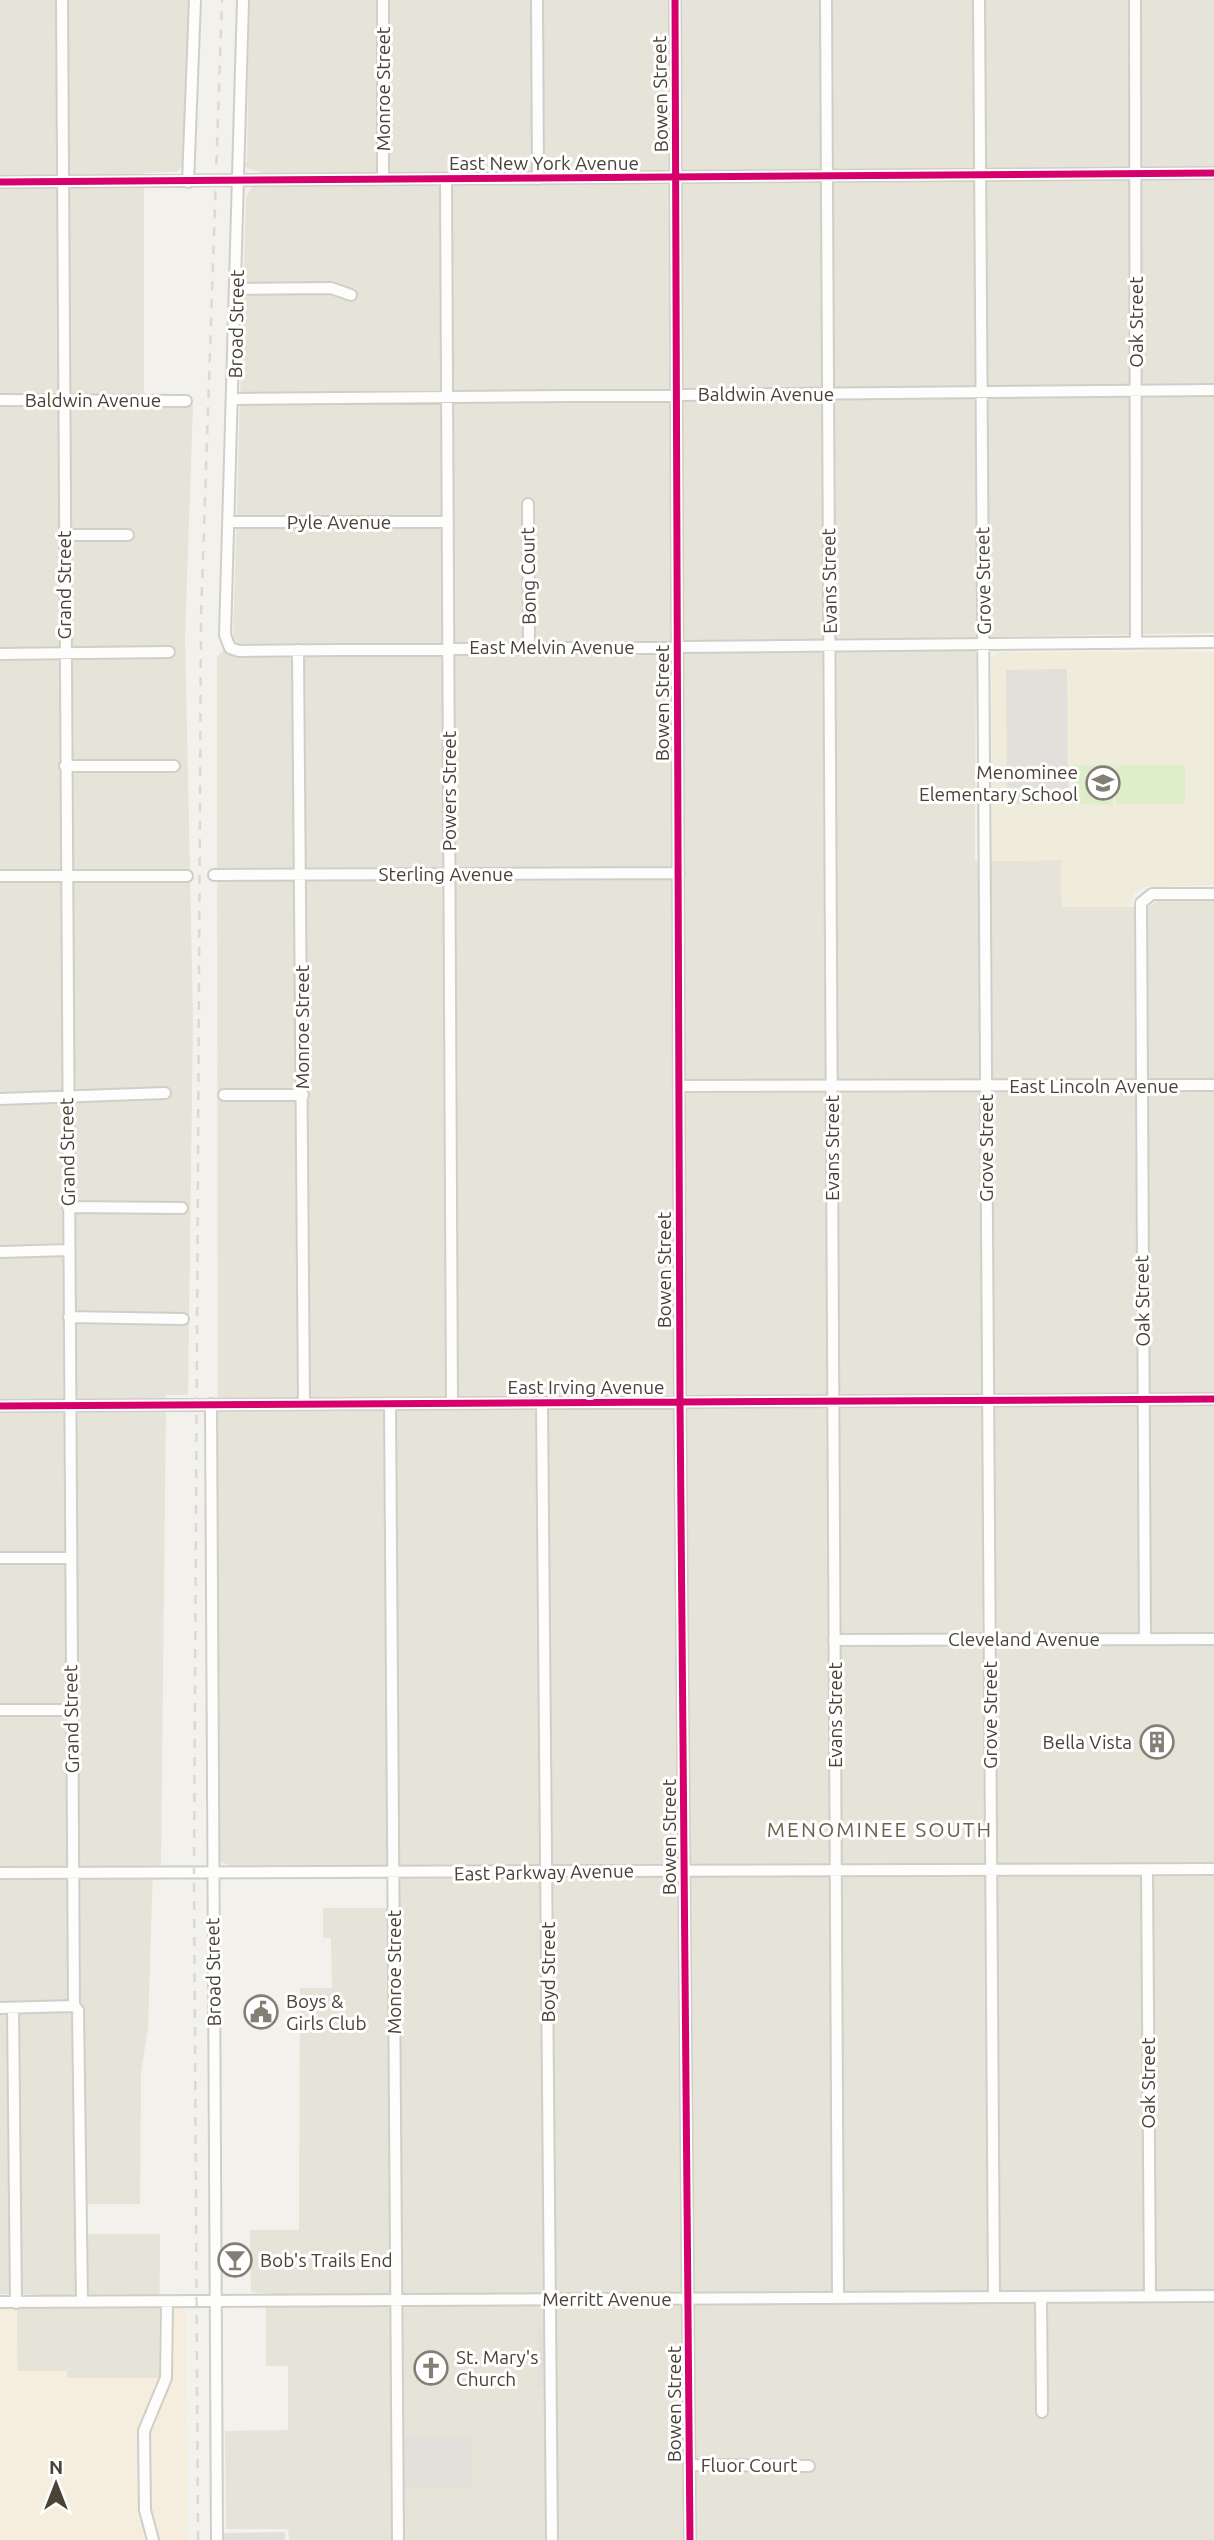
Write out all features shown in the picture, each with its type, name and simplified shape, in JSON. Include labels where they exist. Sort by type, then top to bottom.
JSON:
[{"type":"street","name":"Grand Street","points":[[62,0],[71,1710],[74,2006],[78,2010],[82,2302]]},
{"type":"street","points":[[188,182],[195,0]]},
{"type":"street","name":"Broad Street","points":[[228,647],[225,635],[234,399],[243,0]]},
{"type":"street","name":"Monroe Street","points":[[383,0],[383,179]]},
{"type":"street","points":[[537,0],[538,179]]},
{"type":"street","name":"Bowen Street","points":[[675,0],[680,1402],[690,2540]]},
{"type":"street","name":"Evans Street","points":[[826,0],[838,2296]]},
{"type":"street","name":"Grove Street","points":[[979,0],[994,2297]]},
{"type":"street","name":"Oak Street","points":[[1135,0],[1136,643]]},
{"type":"street","name":"East New York Avenue","points":[[0,182],[1214,173]]},
{"type":"street","name":"Powers Street","points":[[446,179],[452,1403]]},
{"type":"street","points":[[236,289],[331,288],[351,295]]},
{"type":"street","name":"Baldwin Avenue","points":[[234,399],[1214,390]]},
{"type":"street","name":"Baldwin Avenue","points":[[0,400],[186,401]]},
{"type":"street","name":"Bong Court","points":[[528,504],[529,647]]},
{"type":"street","name":"Pyle Avenue","points":[[229,522],[448,522]]},
{"type":"street","points":[[64,535],[128,535]]},
{"type":"street","name":"East Melvin Avenue","points":[[228,647],[236,651],[1214,642]]},
{"type":"street","name":"Monroe Street","points":[[298,650],[304,1404]]},
{"type":"street","points":[[0,654],[169,652]]},
{"type":"street","points":[[65,766],[174,766]]},
{"type":"street","name":"Sterling Avenue","points":[[214,875],[679,873]]},
{"type":"street","points":[[0,876],[187,876]]},
{"type":"street","name":"Oak Street","points":[[1146,1639],[1140,1086],[1141,903],[1145,897],[1156,894],[1214,894]]},
{"type":"street","name":"East Lincoln Avenue","points":[[679,1086],[1214,1085]]},
{"type":"street","points":[[0,1099],[165,1093]]},
{"type":"street","points":[[224,1095],[303,1095]]},
{"type":"street","points":[[68,1207],[182,1208]]},
{"type":"street","points":[[0,1252],[68,1250]]},
{"type":"street","points":[[69,1317],[183,1319]]},
{"type":"street","name":"East Irving Avenue","points":[[0,1406],[1214,1399]]},
{"type":"street","name":"Broad Street","points":[[211,1404],[217,2540]]},
{"type":"street","name":"Monroe Street","points":[[390,1404],[398,2540]]},
{"type":"street","name":"Boyd Street","points":[[542,1404],[552,2540]]},
{"type":"street","points":[[0,1558],[70,1558]]},
{"type":"street","name":"Cleveland Avenue","points":[[834,1640],[1214,1639]]},
{"type":"street","points":[[0,1710],[71,1710]]},
{"type":"street","name":"Oak Street","points":[[1147,1870],[1150,2296]]},
{"type":"street","name":"East Parkway Avenue","points":[[0,1873],[1214,1870]]},
{"type":"street","points":[[0,2008],[74,2006]]},
{"type":"street","points":[[13,2008],[16,2303]]},
{"type":"street","name":"Merritt Avenue","points":[[0,2302],[1214,2296]]},
{"type":"street","points":[[1041,2297],[1042,2412]]},
{"type":"street","points":[[153,2540],[145,2510],[144,2431],[168,2368],[167,2302]]},
{"type":"street","name":"Fluor Court","points":[[690,2465],[809,2466]]},
{"type":"shaded area","points":[[0,0],[190,0],[185,163],[177,172],[144,173],[144,405],[193,405],[185,637],[193,1018],[188,1395],[166,1395],[161,1866],[153,1866],[148,2028],[141,2072],[140,2204],[77,2204],[77,2234],[160,2234],[159,2378],[67,2378],[66,2371],[17,2371],[17,2308],[31,2308],[31,2294],[0,2294]]},
{"type":"shaded area","points":[[249,0],[1214,0],[1214,633],[976,637],[975,861],[1061,860],[1062,907],[1148,907],[1160,899],[1214,899],[1214,2540],[289,2540],[288,2529],[226,2529],[225,2431],[288,2430],[288,2366],[266,2366],[266,2293],[251,2292],[250,2230],[299,2230],[300,1988],[332,1988],[331,1938],[323,1938],[323,1908],[400,1908],[400,1865],[229,1865],[218,1861],[217,657],[233,640],[246,197],[252,187],[259,187],[260,172],[244,167],[247,162]]},
{"type":"shaded area","name":"Menominee Elementary School","points":[[998,652],[1214,652],[1214,885],[1145,887],[1134,893],[1131,907],[1062,907],[1061,860],[992,861],[991,659]]},
{"type":"shaded area","points":[[1067,669],[1068,804],[1007,804],[1006,670]]},
{"type":"shaded area","points":[[167,2302],[186,2302],[188,2540],[0,2540],[0,2303],[16,2303],[18,2371],[67,2371],[67,2378],[166,2378]]},
{"type":"shaded area","points":[[544,2322],[545,2384],[538,2390],[538,2328]]},
{"type":"shaded area","points":[[396,2437],[472,2437],[472,2487],[397,2487]]},
{"type":"shaded area","points":[[285,2532],[285,2540],[217,2540],[217,2533]]},
{"type":"green space","points":[[1073,765],[1113,765],[1113,805],[1073,804]]},
{"type":"green space","points":[[1116,765],[1185,765],[1185,804],[1116,804]]},
{"type":"railway","points":[[198,2540],[194,1875],[201,616],[222,0]]},
{"type":"cycle path","points":[[675,0],[680,1402],[690,2540]]},
{"type":"cycle path","points":[[0,182],[1214,173]]},
{"type":"cycle path","points":[[0,1406],[1214,1399]]},
{"type":"place","name":"Menominee Elementary School","points":[[1103,783]]},
{"type":"place","name":"Bella Vista","points":[[1157,1742]]},
{"type":"place","name":"Boys & Girls Club","points":[[261,2012]]},
{"type":"place","name":"Bob's Trails End","points":[[235,2260]]},
{"type":"place","name":"St. Mary's Church","points":[[431,2368]]},
{"type":"district","name":"MENOMINEE SOUTH","points":[[880,1829]]}]
